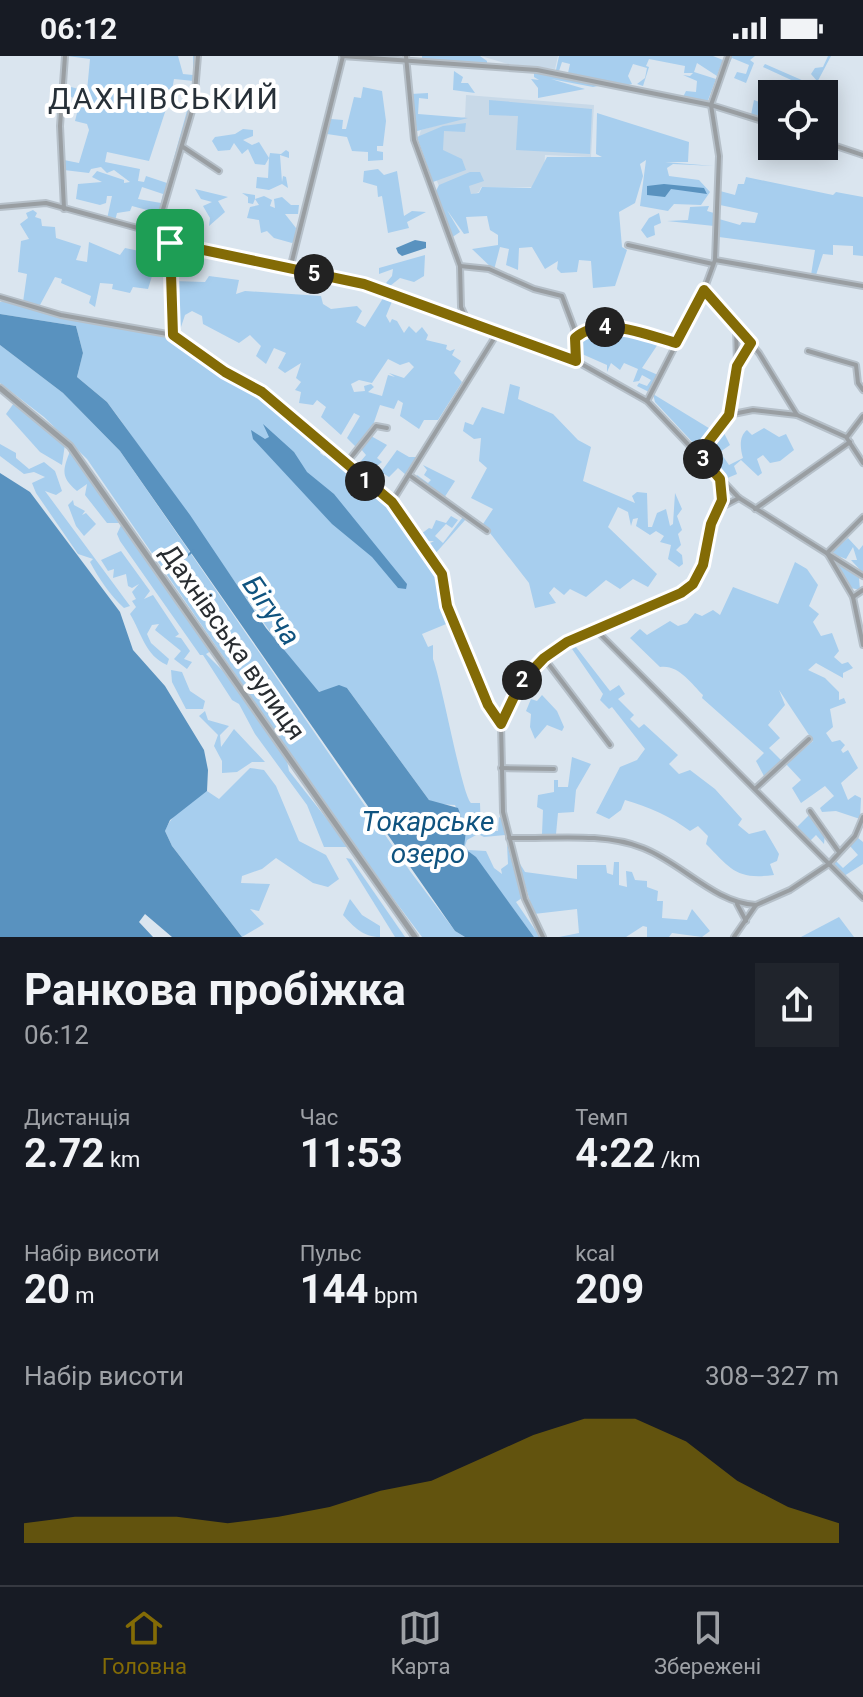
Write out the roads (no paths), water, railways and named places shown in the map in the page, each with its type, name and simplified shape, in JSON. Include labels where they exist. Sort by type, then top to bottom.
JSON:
[{"type":"street","points":[[64,209],[60,126],[65,56]]},
{"type":"street","points":[[156,233],[197,90],[198,56]]},
{"type":"street","points":[[290,269],[342,56],[537,70],[711,105],[758,120]]},
{"type":"street","points":[[647,401],[704,290],[714,262],[719,156],[711,105],[728,56]]},
{"type":"street","points":[[403,59],[414,140],[460,266],[461,307],[467,320]]},
{"type":"street","points":[[183,147],[219,171]]},
{"type":"street","points":[[838,147],[863,155]]},
{"type":"street","points":[[0,207],[36,201],[156,233],[170,243],[364,284],[576,361],[647,401],[739,498],[863,576]]},
{"type":"street","points":[[170,243],[173,335]]},
{"type":"street","points":[[628,245],[863,286]]},
{"type":"street","points":[[460,266],[489,269],[534,289],[560,294],[575,338],[576,361]]},
{"type":"street","points":[[704,290],[751,343],[797,415]]},
{"type":"street","points":[[0,297],[61,315],[173,335],[225,372],[262,392],[392,502],[442,574],[447,606],[489,707],[501,724]]},
{"type":"street","points":[[451,314],[461,307]]},
{"type":"street","points":[[699,454],[729,415],[737,366],[736,325]]},
{"type":"street","points":[[575,338],[594,326],[642,333],[676,343]]},
{"type":"street","points":[[392,502],[498,332]]},
{"type":"street","points":[[737,366],[751,343]]},
{"type":"street","points":[[808,351],[856,365],[858,383],[863,390]]},
{"type":"street","name":"Дахнівська вулиця","points":[[0,388],[70,446],[415,937]]},
{"type":"street","points":[[729,415],[746,410],[797,415],[848,440],[863,463]]},
{"type":"street","points":[[755,509],[848,440],[863,416]]},
{"type":"street","points":[[345,465],[376,426],[387,428]]},
{"type":"street","points":[[409,475],[487,531]]},
{"type":"street","points":[[543,937],[525,899],[503,812],[501,724],[507,707],[521,682],[544,658],[595,629],[681,593],[693,584],[703,565],[711,524],[722,500],[720,479]]},
{"type":"street","points":[[718,509],[739,498]]},
{"type":"street","points":[[827,553],[863,517]]},
{"type":"street","points":[[827,553],[853,597],[863,645]]},
{"type":"street","points":[[853,597],[863,590]]},
{"type":"street","points":[[595,629],[863,898]]},
{"type":"street","points":[[544,658],[610,745]]},
{"type":"street","points":[[489,707],[496,710],[507,707]]},
{"type":"street","points":[[755,789],[809,739]]},
{"type":"street","points":[[501,768],[554,769]]},
{"type":"street","points":[[810,811],[839,852]]},
{"type":"street","points":[[509,838],[617,841],[662,858],[737,904],[756,905],[790,890],[829,864],[855,836],[863,817]]},
{"type":"street","points":[[737,904],[746,921]]},
{"type":"street","points":[[734,937],[756,905]]},
{"type":"water","points":[[664,184],[704,188],[707,194],[671,189],[665,197],[647,195],[647,186]]},
{"type":"water","points":[[415,240],[426,242],[426,248],[402,256],[398,253],[396,248]]},
{"type":"water","name":"Токарське озеро","points":[[0,314],[76,326],[83,353],[77,377],[107,402],[190,515],[266,628],[319,692],[339,685],[347,688],[429,800],[458,808],[466,830],[464,848],[476,857],[534,937],[465,937],[455,931],[120,451],[63,393],[0,345]]},
{"type":"water","points":[[263,424],[294,452],[307,472],[334,494],[407,584],[406,589],[398,588],[372,557],[332,524],[253,439],[251,430],[265,439],[269,437]]},
{"type":"water","points":[[0,473],[30,492],[120,612],[133,650],[165,686],[204,750],[208,770],[207,791],[170,820],[165,831],[172,846],[242,937],[172,937],[145,914],[139,922],[153,937],[0,937]]},
{"type":"waterway","points":[[171,570],[194,550]]},
{"type":"district","name":"ДАХНІВСЬКИЙ","points":[[164,99]]},
{"type":"water label","name":"Бігуча","points":[[272,610]]}]
